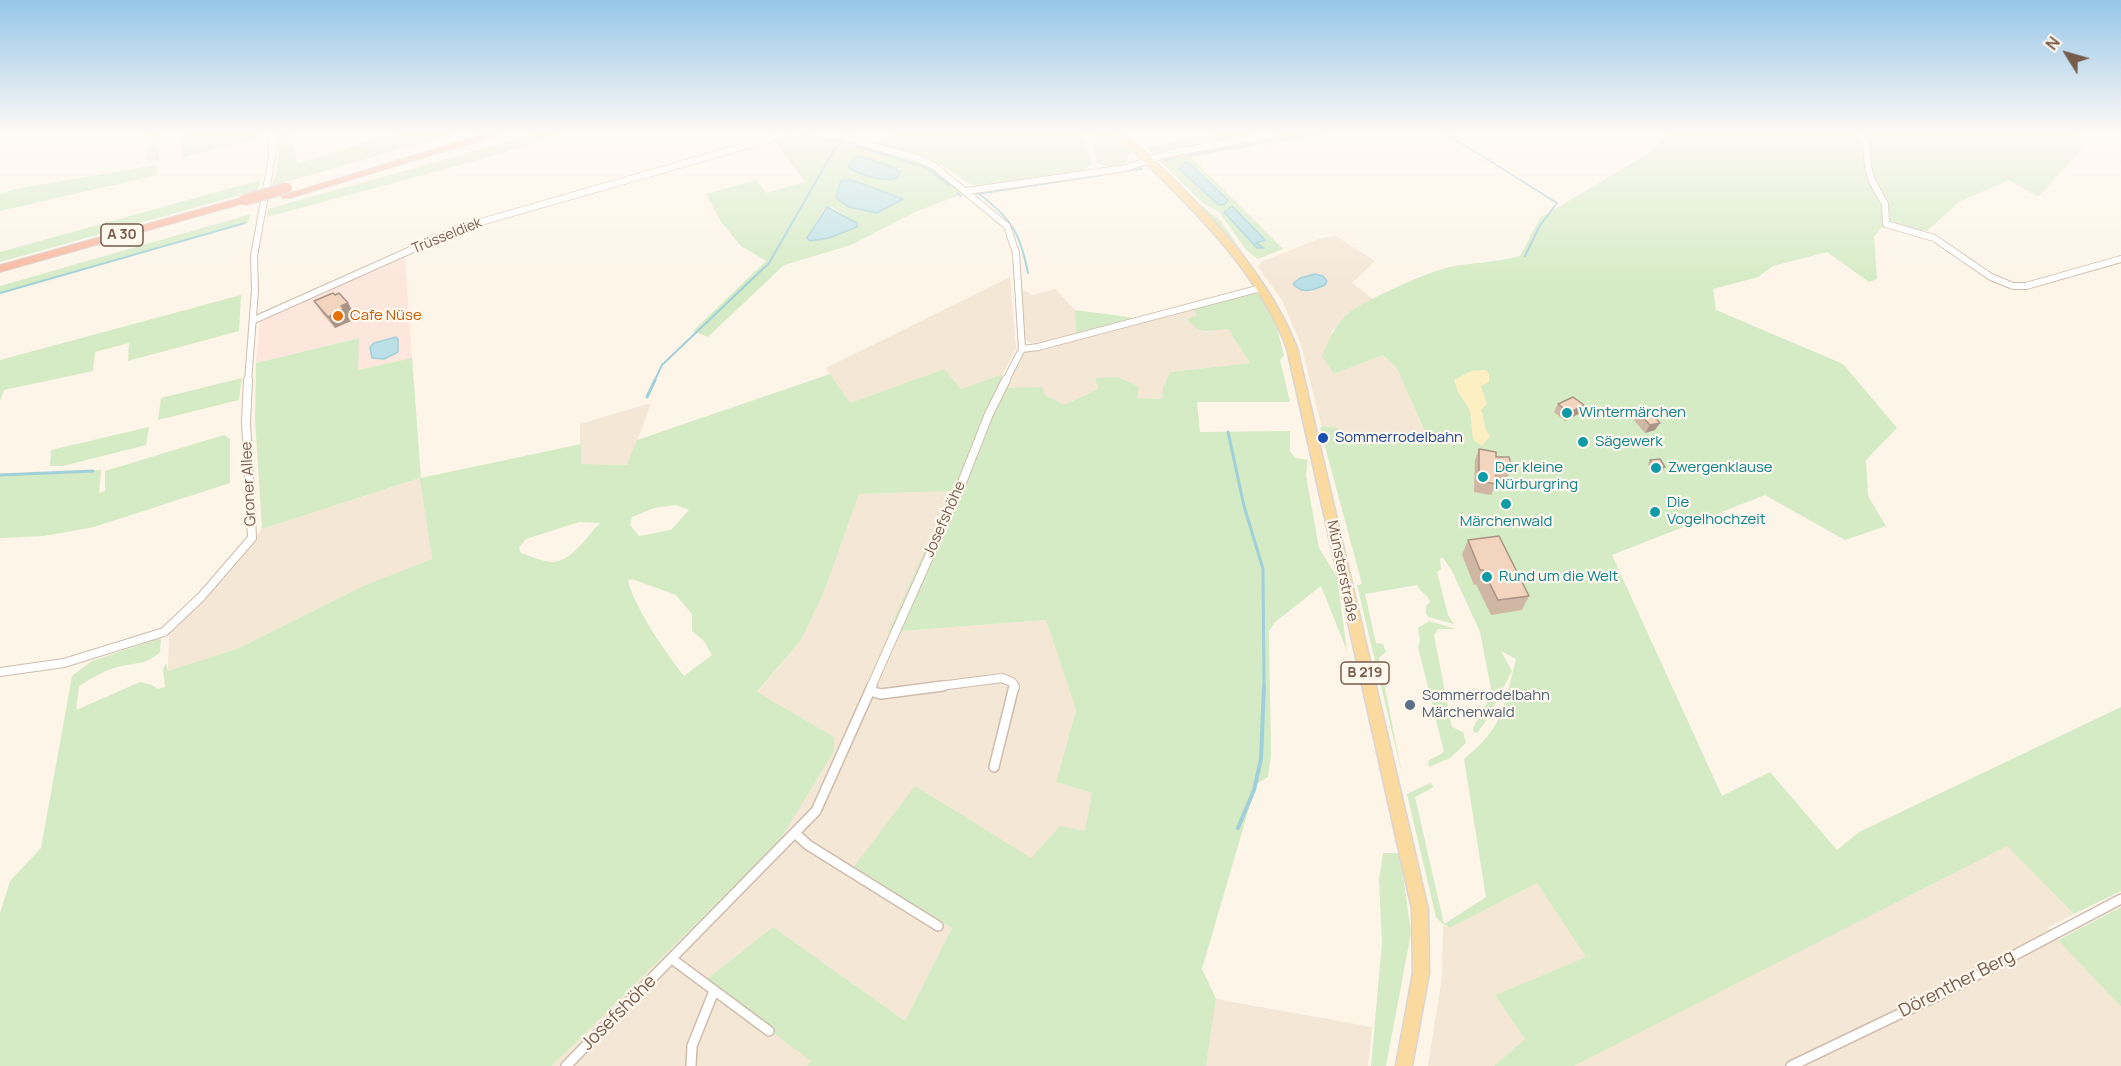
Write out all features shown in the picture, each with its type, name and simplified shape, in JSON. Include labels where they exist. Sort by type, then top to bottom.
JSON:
[{"type":"highway","name":"A 30","points":[[286,192],[312,184]]},
{"type":"highway","name":"A 30","points":[[0,269],[316,184]]},
{"type":"highway","name":"A 30","points":[[0,277],[243,204]]},
{"type":"main road","name":"Münsterstraße","points":[[1172,184],[1211,224],[1262,288],[1292,348],[1420,909],[1421,973],[1404,1066]]},
{"type":"street","name":"Groner Allee","points":[[0,672],[64,663],[164,632],[195,603],[252,538],[246,422],[248,373],[254,320],[254,256],[267,184]]},
{"type":"street","name":"Trüsseldiek","points":[[254,320],[460,228],[614,184]]},
{"type":"street","points":[[958,184],[1007,226],[1016,253],[1022,349],[1038,347],[1262,288]]},
{"type":"street","points":[[967,191],[1020,184]]},
{"type":"street","points":[[1874,184],[1885,204],[1886,224],[1934,237],[1995,281],[2013,287],[2026,286],[2121,259]]},
{"type":"street","name":"Josefshöhe","points":[[566,1066],[796,834],[816,811],[989,414],[1022,349]]},
{"type":"street","points":[[870,691],[881,694],[1002,678],[1012,682],[1015,687],[994,767]]},
{"type":"street","points":[[796,834],[808,845],[938,926]]},
{"type":"street","name":"Dörenther Berg","points":[[1791,1066],[1937,996],[2121,899]]},
{"type":"street","points":[[672,959],[769,1031]]},
{"type":"street","points":[[690,1066],[692,1046],[714,991]]},
{"type":"shaded area","points":[[1336,236],[1375,261],[1352,283],[1373,299],[1349,313],[1332,331],[1334,374],[1383,355],[1396,367],[1426,435],[1324,436],[1301,345],[1282,300],[1258,267],[1261,262],[1321,238]]},
{"type":"shaded area","points":[[405,256],[412,358],[358,370],[358,338],[256,363],[260,322]]},
{"type":"shaded area","points":[[1010,277],[1016,348],[1003,374],[961,389],[944,369],[850,403],[826,368]]},
{"type":"shaded area","points":[[1055,289],[1075,310],[1076,335],[1030,343],[1024,338],[1022,290],[1033,295]]},
{"type":"shaded area","points":[[1193,308],[1198,315],[1187,319],[1205,332],[1228,329],[1250,363],[1170,372],[1163,387],[1162,399],[1136,398],[1095,379],[1098,389],[1064,405],[1045,395],[1007,387],[1025,352]]},
{"type":"shaded area","points":[[651,403],[628,465],[580,464],[580,424]]},
{"type":"shaded area","points":[[421,478],[432,559],[361,587],[239,648],[168,671],[169,633],[208,594],[262,529]]},
{"type":"shaded area","points":[[951,491],[889,632],[1046,620],[1076,710],[1056,782],[1092,793],[1085,832],[1060,826],[1032,858],[952,928],[905,1021],[773,927],[704,981],[812,1061],[807,1066],[552,1066],[778,843],[834,737],[757,693],[801,640],[824,592],[859,494]]},
{"type":"shaded area","points":[[2007,845],[2074,914],[2047,928],[2121,1007],[2121,1066],[1574,1066]]},
{"type":"shaded area","points":[[1537,883],[1587,957],[1495,995],[1525,1039],[1494,1066],[1428,1066],[1442,977],[1443,925],[1450,928]]},
{"type":"shaded area","points":[[1216,999],[1372,1027],[1368,1066],[1206,1066]]},
{"type":"green space","points":[[46,184],[119,184],[0,211],[0,194]]},
{"type":"green space","points":[[246,184],[259,184],[258,190],[0,262],[0,252]]},
{"type":"green space","points":[[359,184],[391,184],[267,217],[268,209]]},
{"type":"green space","points":[[743,184],[760,184],[766,193],[799,184],[840,184],[836,194],[849,207],[902,199],[862,184],[951,184],[962,194],[915,212],[851,245],[784,265],[708,337],[693,331],[766,261],[741,246],[721,222],[706,194]],"holes":[[[832,207],[857,223],[829,238],[810,240],[807,238],[824,209]]]},
{"type":"green space","points":[[1179,184],[1221,221],[1248,261]]},
{"type":"green space","points":[[1183,184],[1218,184],[1283,249],[1258,259],[1247,251],[1219,212],[1203,203]]},
{"type":"green space","points":[[1597,184],[2000,184],[1959,202],[1927,231],[1881,228],[1874,237],[1877,279],[1869,282],[1827,252],[1773,266],[1758,277],[1713,289],[1716,310],[1843,364],[1897,428],[1866,460],[1868,496],[1886,526],[1845,540],[1765,495],[1612,555],[1722,796],[1770,772],[1837,850],[1859,832],[2121,707],[2121,891],[2074,914],[2007,846],[1574,1066],[1494,1066],[1525,1039],[1495,995],[1586,957],[1537,883],[1450,928],[1444,924],[1486,897],[1464,759],[1495,726],[1505,703],[1516,659],[1501,651],[1512,671],[1488,718],[1477,733],[1474,733],[1473,728],[1492,694],[1480,632],[1452,571],[1443,558],[1440,558],[1441,569],[1437,572],[1448,615],[1454,624],[1428,617],[1426,606],[1430,602],[1417,585],[1365,594],[1376,643],[1383,644],[1386,652],[1379,658],[1402,774],[1357,585],[1362,584],[1320,428],[1323,426],[1338,428],[1339,435],[1349,433],[1426,434],[1396,367],[1383,355],[1334,374],[1322,356],[1344,317],[1381,295],[1446,268],[1520,256],[1540,218]]},
{"type":"green space","points":[[2015,184],[2050,184],[2038,197]]},
{"type":"green space","points":[[251,214],[248,223],[0,294],[0,286]]},
{"type":"green space","points":[[1254,293],[1259,294],[1277,328],[1284,355],[1280,360],[1290,402],[1197,402],[1200,432],[1290,431],[1290,451],[1295,458],[1308,460],[1306,475],[1319,548],[1337,577],[1347,651],[1321,586],[1275,622],[1269,631],[1271,755],[1268,777],[1256,784],[1202,969],[1216,999],[1206,1066],[807,1066],[811,1061],[704,981],[773,927],[905,1021],[952,928],[853,868],[915,786],[1031,858],[1060,826],[1085,831],[1092,793],[1056,782],[1076,710],[1046,620],[888,632],[951,491],[859,494],[824,592],[801,640],[757,692],[834,737],[834,751],[778,843],[552,1066],[0,1066],[0,913],[10,881],[41,848],[72,676],[92,661],[161,638],[160,652],[150,659],[110,669],[79,686],[76,710],[140,682],[158,689],[165,687],[163,669],[166,663],[168,671],[239,648],[363,586],[432,559],[420,478],[262,529],[255,420],[256,363],[359,338],[358,370],[412,358],[421,478],[581,444],[581,464],[627,465],[637,440],[830,374],[850,403],[944,369],[961,389],[1003,374],[998,388],[1042,387],[1045,395],[1064,405],[1098,389],[1095,378],[1118,377],[1139,387],[1137,398],[1162,399],[1163,387],[1170,372],[1250,363],[1228,329],[1205,331],[1196,328],[1187,319],[1197,315],[1193,308]],"holes":[[[676,505],[689,510],[671,530],[639,536],[630,525],[632,517],[654,508]],[[579,522],[600,523],[579,547],[560,561],[545,561],[521,553],[519,548],[526,539]],[[632,579],[676,595],[692,614],[692,631],[704,641],[712,655],[684,676],[644,618],[628,581]]]},
{"type":"green space","points":[[241,295],[239,331],[128,361],[129,343],[95,352],[93,371],[4,390],[0,401],[0,360]]},
{"type":"green space","points":[[1075,310],[1135,318],[1076,335]]},
{"type":"green space","points":[[242,378],[239,400],[158,420],[161,398]]},
{"type":"green space","points":[[149,427],[146,445],[63,466],[50,466],[51,450]]},
{"type":"green space","points":[[224,435],[230,439],[230,483],[94,527],[44,536],[0,538],[0,475],[101,470],[99,493],[105,491],[105,471]]},
{"type":"green space","points":[[1429,621],[1456,629],[1438,629],[1434,635],[1452,727],[1463,732],[1466,743],[1450,758],[1429,767],[1428,761],[1444,752],[1418,647],[1420,641],[1418,628]]},
{"type":"green space","points":[[1430,783],[1434,787],[1415,797],[1444,924],[1436,917],[1407,794]]},
{"type":"green space","points":[[1383,853],[1400,853],[1411,933],[1386,1066],[1371,1066],[1382,942],[1379,880]]},
{"type":"green space","points":[[2121,907],[2121,1007],[2058,940]]},
{"type":"sand","points":[[1486,370],[1489,374],[1489,382],[1481,386],[1487,404],[1481,410],[1490,436],[1482,446],[1473,440],[1470,410],[1458,392],[1454,380],[1471,371]]},
{"type":"water","points":[[840,184],[862,184],[903,199],[877,213],[849,207],[836,198]]},
{"type":"water","points":[[1195,184],[1211,184],[1228,200],[1225,204],[1219,205]]},
{"type":"water","points":[[1232,206],[1265,240],[1256,243],[1264,248],[1257,248],[1224,212]]},
{"type":"water","points":[[827,207],[857,223],[857,227],[829,238],[810,241],[807,238]]},
{"type":"water","points":[[1315,274],[1323,276],[1327,281],[1325,285],[1312,290],[1301,290],[1293,284],[1300,278]]},
{"type":"water","points":[[396,337],[398,352],[384,359],[372,358],[370,347],[374,343]]},
{"type":"building","points":[[333,293],[335,295],[339,293],[348,303],[341,306],[344,309],[328,317],[314,301]]},
{"type":"building","points":[[1573,397],[1584,405],[1569,413],[1558,404]]},
{"type":"building","points":[[1648,410],[1660,423],[1650,425],[1638,412]]},
{"type":"building","points":[[1479,449],[1496,452],[1496,457],[1509,457],[1512,468],[1496,467],[1496,484],[1479,481]]},
{"type":"building","points":[[1660,459],[1665,467],[1655,468],[1650,460]]},
{"type":"building","points":[[1499,536],[1529,596],[1498,600],[1483,570],[1480,570],[1468,540]]},
{"type":"waterway","points":[[654,382],[662,365],[769,263],[815,184]]},
{"type":"waterway","points":[[977,194],[1044,184]]},
{"type":"waterway","points":[[1525,256],[1539,227],[1557,203],[1526,184]]},
{"type":"waterway","points":[[957,193],[961,196]]},
{"type":"waterway","points":[[979,194],[999,211],[1013,228],[1022,247],[1028,273]]},
{"type":"waterway","points":[[0,293],[245,223]]},
{"type":"waterway","points":[[647,397],[655,380]]},
{"type":"waterway","points":[[1228,432],[1244,506],[1263,569],[1264,686]]},
{"type":"waterway","points":[[0,475],[93,471]]},
{"type":"waterway","points":[[1238,828],[1254,790],[1261,759],[1264,686]]},
{"type":"place","name":"Cafe Nüse","points":[[338,316]]},
{"type":"place","name":"Wintermärchen","points":[[1567,413]]},
{"type":"place","name":"Sommerrodelbahn","points":[[1323,438]]},
{"type":"place","name":"Sägewerk","points":[[1583,442]]},
{"type":"place","name":"Zwergenklause","points":[[1656,468]]},
{"type":"place","name":"Der kleine Nürburgring","points":[[1483,477]]},
{"type":"place","name":"Märchenwald","points":[[1506,504]]},
{"type":"place","name":"Die Vogelhochzeit","points":[[1655,512]]},
{"type":"place","name":"Rund um die Welt","points":[[1487,577]]},
{"type":"place","name":"Sommerrodelbahn Märchenwald","points":[[1410,705]]}]
